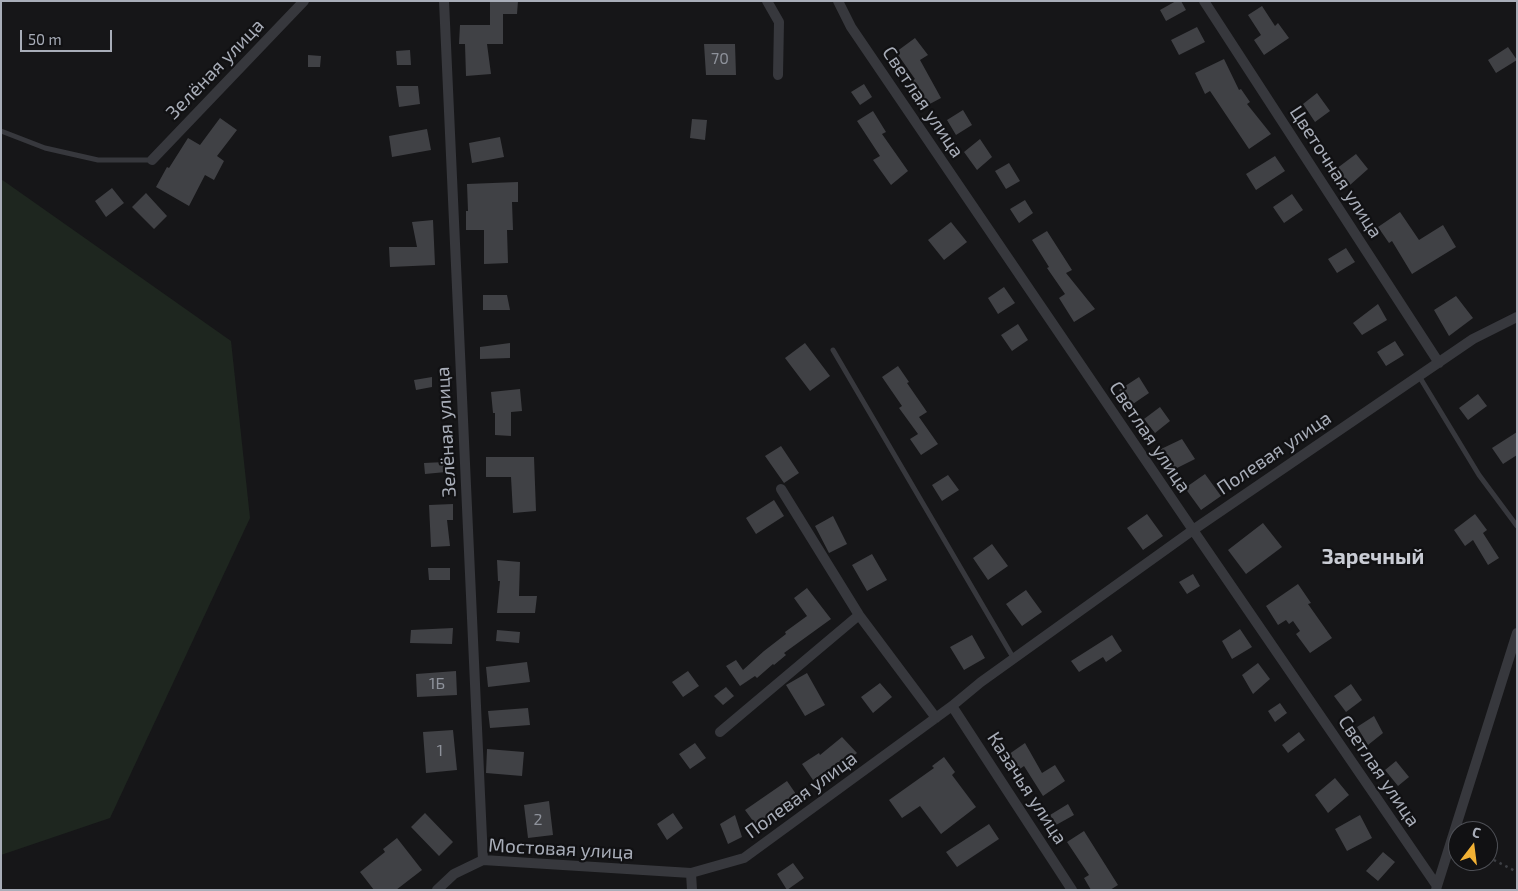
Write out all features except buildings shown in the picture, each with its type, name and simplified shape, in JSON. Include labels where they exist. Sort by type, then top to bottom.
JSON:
[{"type":"street","name":"Зелёная улица","points":[[152,160],[304,1]]},
{"type":"street","name":"Зелёная улица","points":[[444,1],[483,860]]},
{"type":"street","points":[[767,1],[780,22],[778,76]]},
{"type":"street","name":"Светлая улица","points":[[838,1],[851,27],[1437,888]]},
{"type":"street","name":"Цветочная улица","points":[[1204,1],[1439,363]]},
{"type":"street","name":"Полевая улица","points":[[691,873],[744,858],[936,718],[981,682],[1192,530],[1419,375],[1473,340],[1517,317]]},
{"type":"street","points":[[781,489],[859,615],[936,718]]},
{"type":"street","points":[[720,732],[859,615]]},
{"type":"street","points":[[1437,888],[1517,633]]},
{"type":"street","name":"Казачья улица","points":[[952,706],[1072,890]]},
{"type":"street","name":"Мостовая улица","points":[[437,890],[454,874],[483,860],[691,873]]},
{"type":"street","points":[[691,873],[692,890]]},
{"type":"lane","points":[[1,131],[45,148],[98,160],[152,160]]},
{"type":"lane","points":[[833,350],[1014,659]]},
{"type":"lane","points":[[1419,375],[1479,475],[1517,526]]},
{"type":"path","points":[[1498,862],[1517,872]]},
{"type":"shaded area","points":[[1,179],[231,341],[250,518],[110,818],[1,855]]},
{"type":"district","name":"Заречный","points":[[1373,557]]}]
